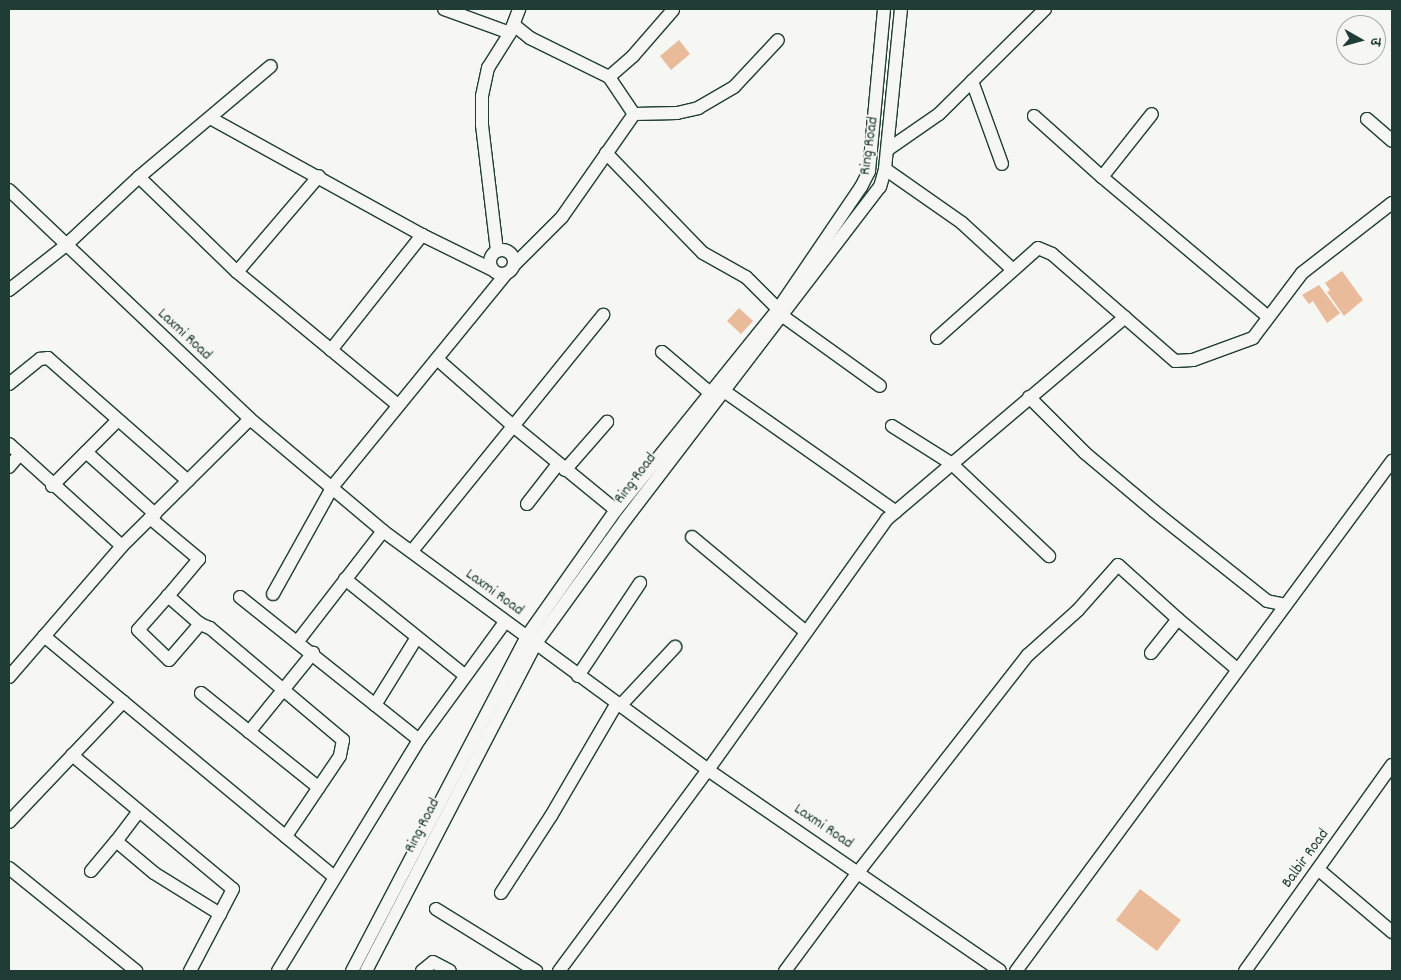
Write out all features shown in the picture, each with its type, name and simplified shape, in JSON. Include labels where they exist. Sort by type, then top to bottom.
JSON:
[{"type":"street","points":[[444,9],[512,29],[609,76],[634,114]]},
{"type":"street","points":[[491,269],[489,261],[497,251],[482,125],[482,96],[488,68],[512,29],[519,9]]},
{"type":"street","name":"Ring Road","points":[[352,971],[532,640],[616,510],[709,392],[781,313],[869,171],[884,9]]},
{"type":"street","name":"Ring Road","points":[[366,971],[532,640],[724,391],[781,313],[868,206],[885,169],[901,9]]},
{"type":"street","points":[[887,150],[938,114],[1045,9]]},
{"type":"street","points":[[609,76],[633,56],[672,10]]},
{"type":"street","points":[[634,114],[677,113],[698,108],[734,87],[778,40]]},
{"type":"street","points":[[10,287],[65,246],[138,177],[212,119],[271,66]]},
{"type":"street","points":[[972,81],[1002,164]]},
{"type":"street","points":[[273,594],[333,486],[510,269],[548,234],[634,114]]},
{"type":"street","points":[[1102,177],[1152,114]]},
{"type":"street","points":[[1034,116],[1102,177],[1268,317]]},
{"type":"street","points":[[212,119],[422,235],[499,274],[510,269]]},
{"type":"street","points":[[1366,120],[1392,141]]},
{"type":"street","points":[[606,153],[703,253],[746,277],[781,313],[880,386]]},
{"type":"street","points":[[885,169],[962,223],[1012,269]]},
{"type":"street","points":[[237,272],[318,176]]},
{"type":"street","points":[[138,177],[237,272],[398,405]]},
{"type":"street","name":"Laxmi Road","points":[[9,190],[65,246],[250,419],[333,486],[383,531],[708,770],[859,871],[1000,971]]},
{"type":"street","points":[[937,338],[1032,250],[1045,248],[1175,361],[1184,363],[1253,338],[1268,317],[1315,262],[1392,203]]},
{"type":"street","points":[[331,350],[422,235]]},
{"type":"street","points":[[497,251],[511,254],[510,269]]},
{"type":"street","points":[[412,551],[603,315]]},
{"type":"street","points":[[559,971],[708,770],[806,632],[896,512],[1125,316]]},
{"type":"street","points":[[662,352],[709,392]]},
{"type":"street","points":[[9,384],[40,359],[48,358],[188,481]]},
{"type":"street","points":[[438,359],[512,426],[616,510]]},
{"type":"street","points":[[724,391],[896,512]]},
{"type":"street","points":[[1029,397],[1085,453],[1154,511],[1266,601],[1286,605]]},
{"type":"street","points":[[9,677],[122,546],[250,419]]},
{"type":"street","points":[[52,486],[118,420]]},
{"type":"street","points":[[527,504],[561,467],[607,422]]},
{"type":"street","points":[[892,426],[952,464],[1049,556]]},
{"type":"street","points":[[9,444],[52,486],[122,546]]},
{"type":"street","points":[[86,452],[199,559],[138,630],[169,660],[200,624]]},
{"type":"street","points":[[9,466],[20,454]]},
{"type":"street","points":[[1016,971],[1392,461]]},
{"type":"street","points":[[298,641],[383,531]]},
{"type":"street","points":[[692,537],[806,632]]},
{"type":"street","points":[[786,971],[859,871],[1028,655],[1118,565],[1237,669]]},
{"type":"street","points":[[345,579],[416,639],[463,674]]},
{"type":"street","points":[[578,676],[640,583]]},
{"type":"street","points":[[168,596],[200,624],[210,628],[344,740],[340,756],[286,836]]},
{"type":"street","points":[[240,597],[298,641],[419,740]]},
{"type":"street","points":[[1151,653],[1178,619]]},
{"type":"street","points":[[278,971],[419,740],[463,674],[505,622]]},
{"type":"street","points":[[44,636],[335,878]]},
{"type":"street","points":[[375,705],[416,639]]},
{"type":"street","points":[[502,893],[618,704],[675,647]]},
{"type":"street","points":[[249,732],[313,653]]},
{"type":"street","points":[[201,693],[319,788]]},
{"type":"street","points":[[9,822],[123,702]]},
{"type":"street","points":[[72,755],[233,889],[190,971]]},
{"type":"street","name":"Balbir Road","points":[[1244,971],[1319,870],[1392,765]]},
{"type":"street","points":[[91,871],[139,811]]},
{"type":"street","points":[[116,841],[154,873],[220,914]]},
{"type":"street","points":[[9,868],[136,971]]},
{"type":"street","points":[[1319,870],[1392,932]]},
{"type":"street","points":[[436,909],[536,971]]},
{"type":"street","points":[[422,971],[433,962],[450,971]]},
{"type":"building","points":[[679,40],[690,54],[671,70],[660,56]]},
{"type":"building","points":[[1342,271],[1363,300],[1344,316],[1327,292],[1330,290],[1325,283]]},
{"type":"building","points":[[1319,285],[1340,313],[1327,323],[1313,301],[1309,304],[1302,295]]},
{"type":"building","points":[[739,308],[753,321],[741,334],[727,321]]},
{"type":"building","points":[[1140,889],[1181,920],[1157,951],[1116,920]]}]
